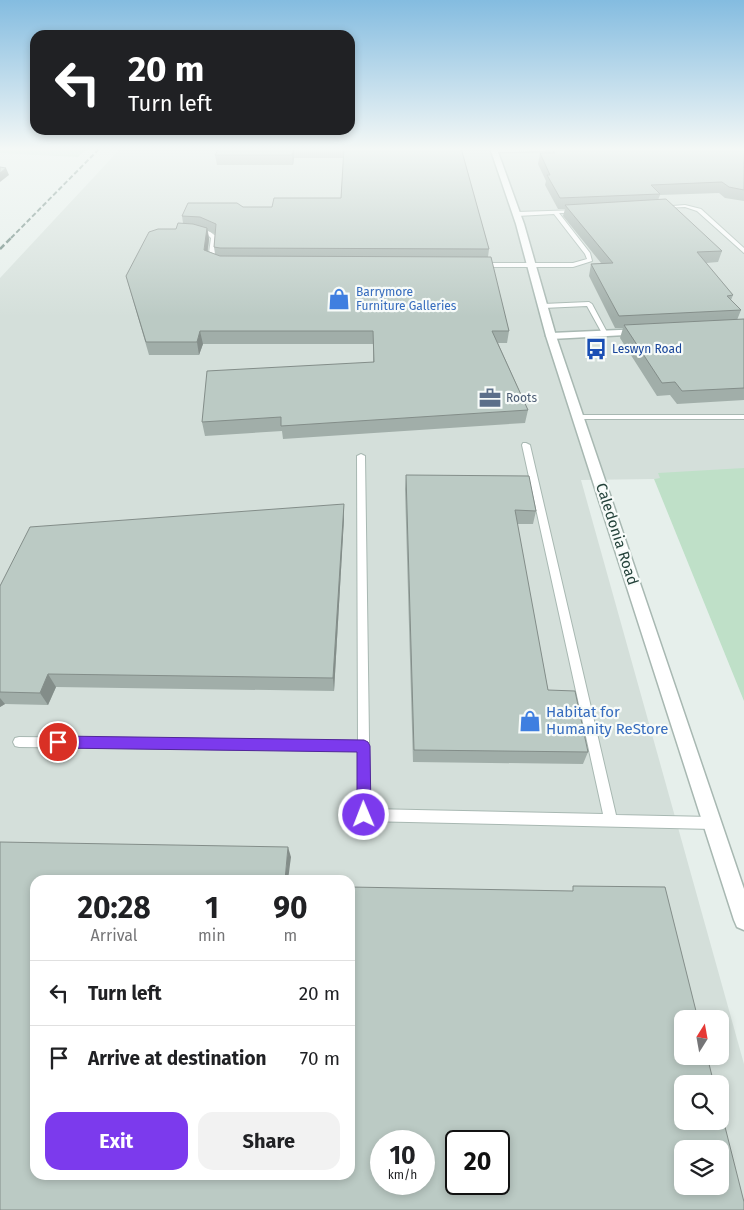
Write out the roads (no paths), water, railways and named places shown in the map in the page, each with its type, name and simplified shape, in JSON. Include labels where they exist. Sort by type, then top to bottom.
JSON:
[{"type":"street","name":"Caledonia Road","points":[[514,204],[551,336],[744,920]]},
{"type":"street","points":[[551,336],[654,332]]},
{"type":"lane","points":[[655,207],[685,206],[699,210],[744,251]]},
{"type":"lane","points":[[517,214],[585,211]]},
{"type":"lane","points":[[474,265],[573,265],[590,260],[588,254],[556,212]]},
{"type":"lane","points":[[187,231],[207,232],[214,236],[211,261],[222,264]]},
{"type":"lane","points":[[543,306],[589,304],[605,334]]},
{"type":"lane","points":[[578,418],[744,417]]},
{"type":"lane","points":[[526,445],[611,820]]},
{"type":"lane","points":[[361,456],[364,815],[712,822]]},
{"type":"lane","points":[[20,742],[364,746]]},
{"type":"railway","points":[[11,238],[44,204]]},
{"type":"railway","points":[[0,249],[11,238]]},
{"type":"place","name":"Barrymore Furniture Galleries","points":[[339,299]]},
{"type":"place","name":"Leswyn Road","points":[[596,349]]},
{"type":"place","name":"Roots","points":[[490,398]]},
{"type":"place","name":"Habitat for Humanity ReStore","points":[[530,721]]}]
